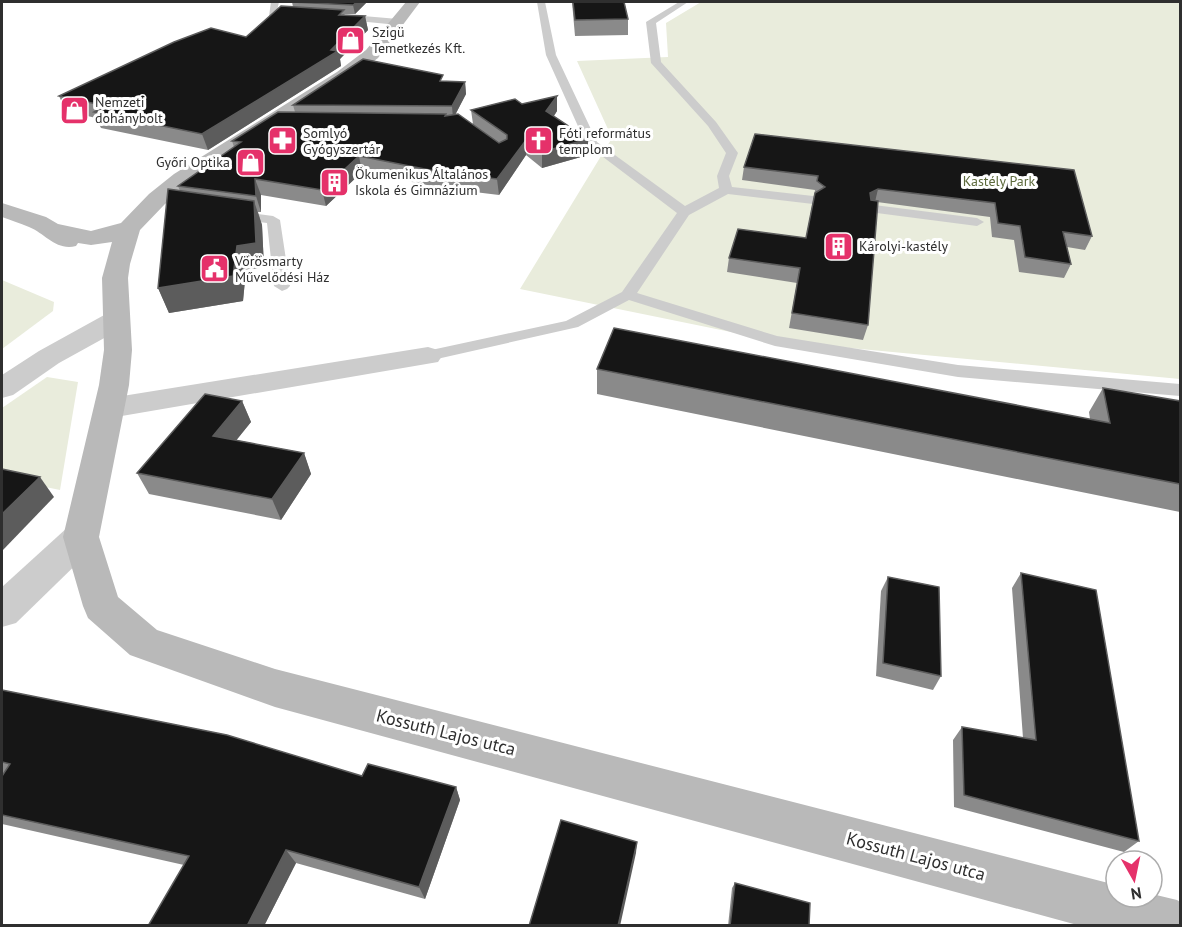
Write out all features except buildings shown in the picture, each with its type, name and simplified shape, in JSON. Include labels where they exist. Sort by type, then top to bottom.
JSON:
[{"type":"main road","points":[[2,210],[44,226],[91,238],[111,235],[129,228],[226,150],[343,76],[372,54],[413,2]]},
{"type":"main road","points":[[44,226],[88,220],[162,203]]},
{"type":"main road","points":[[88,220],[129,228]]},
{"type":"main road","points":[[44,226],[100,260],[116,278]]},
{"type":"main road","name":"Kossuth Lajos utca","points":[[129,228],[117,264],[118,350],[110,408],[81,537],[102,606],[144,643],[275,688],[1178,926]]},
{"type":"street","points":[[2,388],[49,357],[116,320]]},
{"type":"street","points":[[110,408],[428,356]]},
{"type":"street","points":[[2,611],[81,537]]},
{"type":"lane","points":[[275,2],[272,14],[306,16]]},
{"type":"lane","points":[[541,2],[551,55],[591,144],[684,212]]},
{"type":"lane","points":[[684,2],[651,22],[656,63],[712,124],[732,153],[723,176],[726,190]]},
{"type":"lane","points":[[329,17],[398,22]]},
{"type":"lane","points":[[271,122],[294,122]]},
{"type":"lane","points":[[428,356],[573,324],[628,295],[684,212],[726,190],[813,200]]},
{"type":"lane","points":[[874,209],[977,222]]},
{"type":"lane","points":[[219,213],[273,220],[282,286]]},
{"type":"lane","points":[[628,295],[775,341],[958,371],[1180,390]]},
{"type":"green space","name":"Kastély Park","points":[[701,2],[1180,2],[1180,379],[775,341],[520,289],[612,138],[577,61],[668,57],[666,23]]},
{"type":"green space","points":[[2,280],[54,302],[53,311],[2,349]]},
{"type":"green space","points":[[47,377],[78,382],[60,490],[2,478],[2,408]]},
{"type":"place","name":"Szigü Temetkezés Kft.","points":[[351,40]]},
{"type":"place","name":"Nemzeti dohánybolt","points":[[74,110]]},
{"type":"place","name":"Somlyó Gyógyszertár","points":[[282,141]]},
{"type":"place","name":"Fóti református templom","points":[[538,141]]},
{"type":"place","name":"Győri Optika","points":[[251,162]]},
{"type":"place","name":"Ökumenikus Általános Iskola és Gimnázium","points":[[334,182]]},
{"type":"place","name":"Károlyi-kastély","points":[[838,246]]},
{"type":"place","name":"Vörösmarty Művelődési Ház","points":[[214,269]]}]
